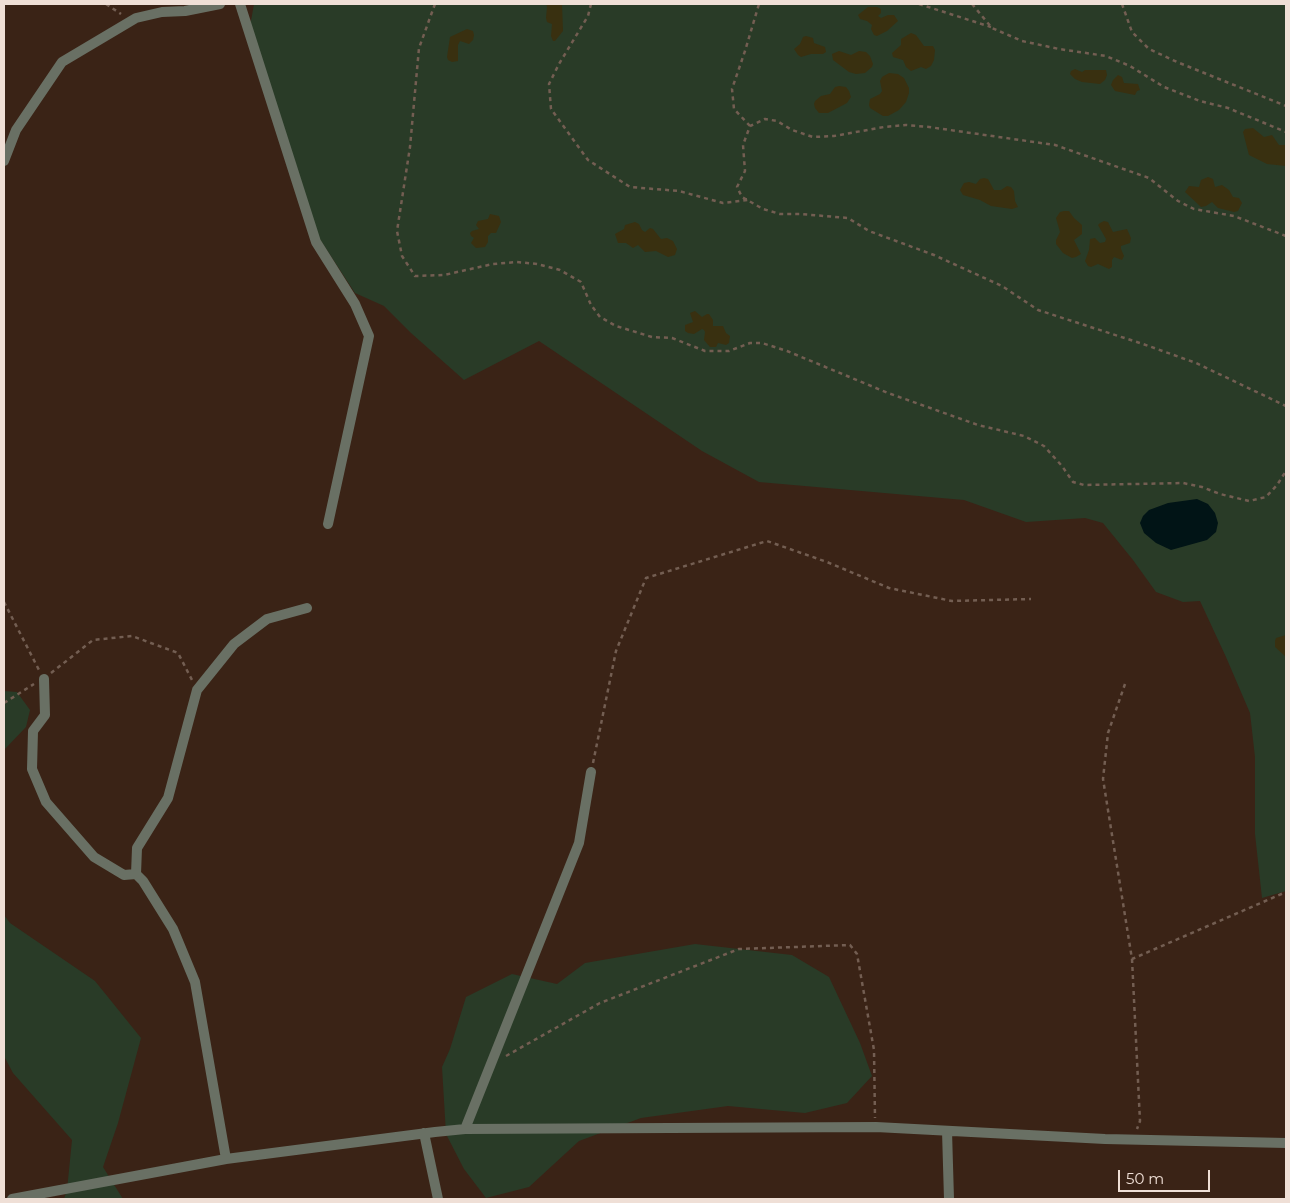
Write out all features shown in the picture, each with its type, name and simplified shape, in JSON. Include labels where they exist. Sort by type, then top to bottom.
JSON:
[{"type":"street","points":[[4,161],[16,130],[62,62],[136,18],[220,4]]},
{"type":"street","points":[[240,4],[316,242],[354,304],[369,336],[328,524]]},
{"type":"street","points":[[136,874],[137,848],[168,798],[197,690],[234,644],[266,619],[307,608]]},
{"type":"street","points":[[44,679],[45,715],[33,731],[32,769],[46,802],[94,857],[124,874],[136,874],[143,881],[173,929],[195,982],[226,1159]]},
{"type":"street","points":[[465,1130],[579,843],[591,772]]},
{"type":"street","points":[[12,1199],[226,1159],[424,1133],[465,1130],[876,1127],[1133,1140],[1286,1143]]},
{"type":"street","points":[[947,1131],[949,1199]]},
{"type":"street","points":[[424,1133],[438,1199]]},
{"type":"path","points":[[106,4],[130,21]]},
{"type":"path","points":[[435,4],[419,48],[410,147],[397,231],[402,256],[415,276],[444,275],[493,264],[517,262],[537,264],[560,270],[581,282],[591,305],[600,316],[616,326],[652,337],[672,338],[705,351],[729,351],[750,343],[762,343],[787,351],[888,393],[978,424],[1024,436],[1044,446],[1073,482],[1084,485],[1183,482],[1248,501],[1266,497],[1286,471]]},
{"type":"path","points":[[591,4],[588,16],[549,84],[551,109],[588,160],[630,187],[679,191],[723,203],[748,200]]},
{"type":"path","points":[[750,126],[734,109],[732,88],[759,4]]},
{"type":"path","points":[[919,4],[992,28],[1022,41],[1106,56],[1130,66],[1164,87],[1228,108],[1286,132]]},
{"type":"path","points":[[972,4],[992,28]]},
{"type":"path","points":[[1122,4],[1132,32],[1149,48],[1177,62],[1286,106]]},
{"type":"path","points":[[1286,236],[1234,216],[1194,209],[1178,201],[1149,178],[1055,145],[906,125],[834,136],[813,137],[792,130],[777,121],[765,119],[750,126],[743,145],[745,171],[737,187],[742,197],[763,209],[780,214],[848,218],[869,231],[934,255],[1002,286],[1038,310],[1196,363],[1286,406]]},
{"type":"path","points":[[591,772],[616,651],[646,578],[767,541],[827,562],[889,588],[952,601],[1030,599]]},
{"type":"path","points":[[4,602],[44,679]]},
{"type":"path","points":[[4,703],[44,679],[93,640],[132,636],[178,653],[197,690]]},
{"type":"path","points":[[1125,684],[1108,733],[1103,779],[1132,959],[1140,1121],[1133,1140]]},
{"type":"path","points":[[1132,959],[1286,892]]},
{"type":"path","points":[[490,1064],[600,1003],[738,949],[850,945],[857,954],[874,1050],[876,1127]]},
{"type":"green space","points":[[254,4],[1286,4],[1286,891],[1262,898],[1255,834],[1255,757],[1250,713],[1200,601],[1183,602],[1156,592],[1103,523],[1085,518],[1026,522],[964,500],[759,482],[702,451],[539,341],[464,380],[384,306],[355,293],[319,238],[249,32]]},
{"type":"green space","points":[[4,691],[17,692],[30,710],[26,727],[4,750]]},
{"type":"green space","points":[[4,915],[10,923],[95,981],[141,1038],[118,1123],[103,1167],[123,1199],[64,1199],[67,1190],[72,1140],[13,1073],[4,1056]]},
{"type":"green space","points":[[695,944],[792,955],[829,977],[860,1043],[872,1076],[847,1103],[805,1113],[728,1106],[641,1118],[579,1141],[529,1187],[486,1198],[464,1169],[446,1134],[442,1067],[450,1049],[466,997],[512,974],[557,984],[585,963]]},
{"type":"sand","points":[[546,4],[562,4],[563,31],[555,41],[553,41],[551,36],[552,24],[547,22],[546,18]]},
{"type":"sand","points":[[868,7],[881,9],[881,13],[878,16],[881,18],[894,15],[898,21],[887,31],[877,36],[874,35],[871,29],[872,25],[860,19],[858,15]]},
{"type":"sand","points":[[467,29],[473,31],[473,40],[469,44],[460,41],[458,45],[458,61],[452,62],[448,60],[450,37]]},
{"type":"sand","points":[[911,33],[916,35],[924,46],[933,46],[935,50],[934,60],[931,66],[926,69],[921,67],[911,71],[906,67],[903,60],[893,57],[892,53],[901,45],[901,39]]},
{"type":"sand","points":[[803,37],[813,38],[814,43],[825,47],[826,52],[801,57],[798,55],[794,49],[800,44]]},
{"type":"sand","points":[[839,51],[851,55],[859,51],[866,52],[870,56],[873,64],[872,67],[865,73],[856,74],[849,72],[833,60],[832,54]]},
{"type":"sand","points":[[1075,69],[1082,72],[1085,70],[1106,70],[1107,75],[1100,84],[1082,82],[1070,74]]},
{"type":"sand","points":[[889,73],[898,74],[904,78],[909,88],[909,93],[906,102],[899,110],[888,116],[883,116],[870,108],[869,105],[870,99],[882,91],[880,81],[882,77]]},
{"type":"sand","points":[[1118,75],[1122,77],[1124,83],[1138,84],[1140,90],[1135,95],[1115,91],[1111,85]]},
{"type":"sand","points":[[835,87],[846,87],[849,91],[851,97],[847,103],[828,113],[819,113],[815,108],[815,101],[821,96],[830,94]]},
{"type":"sand","points":[[1253,128],[1264,137],[1272,135],[1279,145],[1286,145],[1286,166],[1267,164],[1249,155],[1243,132],[1245,129]]},
{"type":"sand","points":[[1208,177],[1213,179],[1215,187],[1222,185],[1229,190],[1233,197],[1239,198],[1242,203],[1238,211],[1234,212],[1218,208],[1212,202],[1201,207],[1185,192],[1189,186],[1199,187],[1201,180]]},
{"type":"sand","points":[[980,179],[988,179],[994,190],[1001,190],[1007,186],[1011,187],[1014,191],[1018,207],[1012,209],[991,206],[980,200],[963,195],[960,190],[964,183],[976,184]]},
{"type":"sand","points":[[1069,211],[1082,225],[1082,234],[1074,240],[1081,254],[1072,258],[1063,253],[1056,244],[1060,232],[1056,218],[1060,212]]},
{"type":"sand","points":[[490,214],[499,216],[501,222],[496,233],[491,233],[488,236],[488,242],[485,247],[476,248],[471,243],[474,238],[470,233],[479,229],[476,225],[478,221],[488,219]]},
{"type":"sand","points":[[1104,221],[1108,222],[1113,232],[1127,229],[1131,238],[1130,243],[1121,246],[1124,256],[1122,260],[1114,257],[1112,267],[1109,269],[1098,264],[1091,267],[1088,266],[1085,261],[1090,239],[1095,238],[1100,243],[1105,242],[1106,239],[1098,225]]},
{"type":"sand","points":[[635,222],[645,232],[650,228],[661,239],[667,238],[673,241],[677,249],[675,255],[668,257],[656,251],[645,252],[638,245],[633,248],[626,243],[618,243],[615,234],[624,229],[625,225]]},
{"type":"sand","points":[[695,311],[702,317],[709,314],[713,320],[713,326],[723,326],[726,333],[730,336],[729,343],[726,345],[718,343],[716,347],[710,347],[704,340],[704,330],[702,329],[694,334],[685,331],[685,325],[693,322],[690,313]]},
{"type":"sand","points":[[1286,635],[1286,657],[1275,647],[1275,641],[1276,638]]},
{"type":"shaded area","points":[[1197,499],[1208,504],[1215,513],[1218,523],[1216,532],[1207,540],[1171,550],[1156,543],[1144,533],[1140,523],[1143,516],[1149,510],[1168,503]]}]
